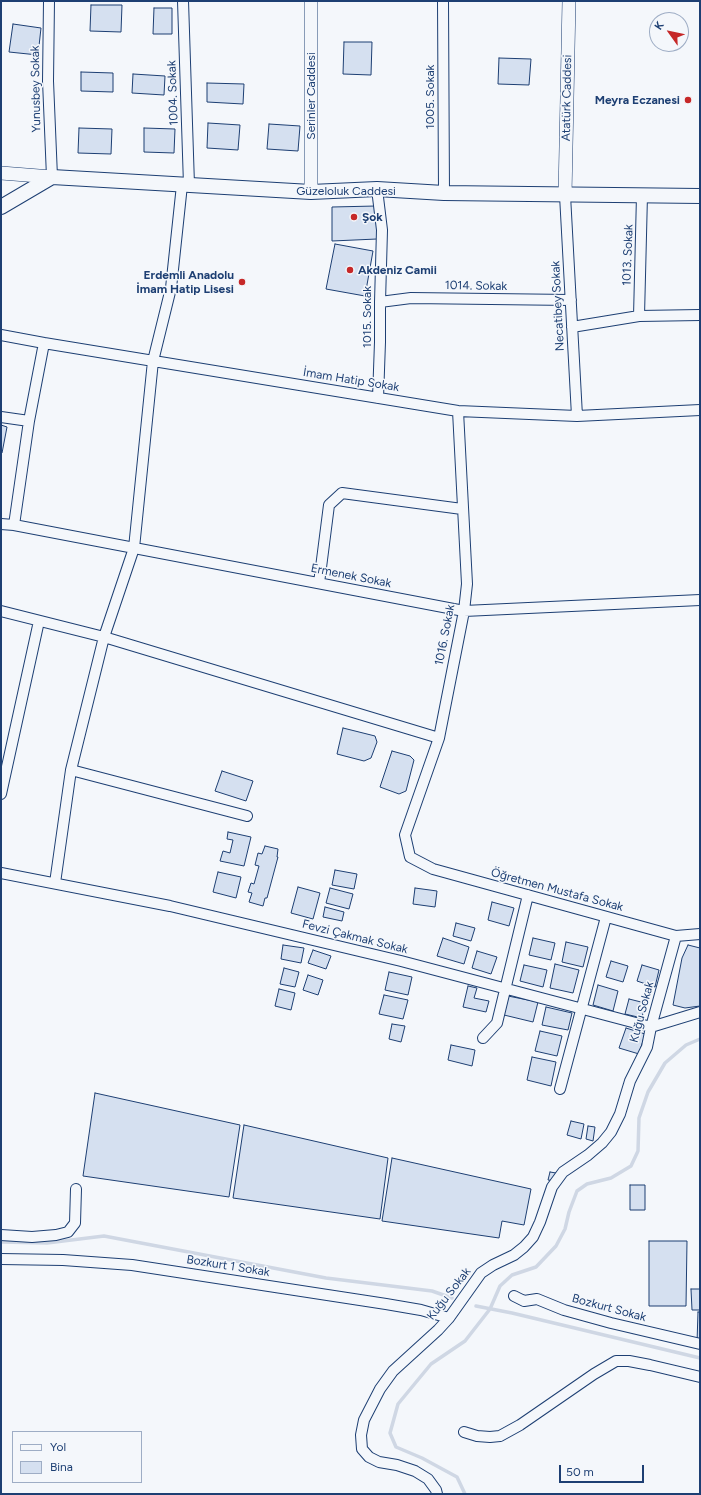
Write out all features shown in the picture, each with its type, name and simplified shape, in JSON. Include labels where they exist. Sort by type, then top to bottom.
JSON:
[{"type":"main road","name":"Güzeloluk Caddesi","points":[[52,177],[311,192],[377,189],[444,193],[700,196]]},
{"type":"main road","points":[[1,207],[52,177]]},
{"type":"street","name":"Yunusbey Sokak","points":[[49,1],[48,81],[52,177]]},
{"type":"street","name":"1004. Sokak","points":[[55,883],[70,770],[104,637],[134,548],[153,361],[171,288],[185,185],[183,1]]},
{"type":"street","name":"Serinler Caddesi","points":[[311,1],[311,192]]},
{"type":"street","name":"1005. Sokak","points":[[443,1],[444,193]]},
{"type":"street","name":"Atatürk Caddesi","points":[[565,195],[569,1]]},
{"type":"street","points":[[1,173],[52,177]]},
{"type":"street","name":"1015. Sokak","points":[[377,189],[382,230],[378,398]]},
{"type":"street","name":"Necatibey Sokak","points":[[565,195],[577,416]]},
{"type":"street","name":"1013. Sokak","points":[[639,316],[642,195]]},
{"type":"street","name":"1014. Sokak","points":[[380,302],[411,298],[571,300]]},
{"type":"street","points":[[572,327],[639,316],[700,314]]},
{"type":"street","name":"İmam Hatip Sokak","points":[[1,335],[458,411],[577,416],[700,410]]},
{"type":"street","points":[[14,525],[28,421],[44,343]]},
{"type":"street","name":"1016. Sokak","points":[[410,857],[405,835],[439,738],[464,611],[467,584],[458,411]]},
{"type":"street","points":[[1,417],[28,421]]},
{"type":"street","points":[[319,583],[329,505],[342,493],[462,509]]},
{"type":"street","name":"Ermenek Sokak","points":[[1,524],[14,525],[464,611],[700,600]]},
{"type":"street","points":[[1,611],[104,637],[439,738]]},
{"type":"street","points":[[1,794],[39,621]]},
{"type":"street","points":[[70,770],[247,816]]},
{"type":"street","name":"Öğretmen Mustafa Sokak","points":[[410,857],[433,869],[676,936],[700,934]]},
{"type":"street","name":"Fevzi Çakmak Sokak","points":[[1,873],[186,910],[401,961],[651,1027]]},
{"type":"street","points":[[483,1038],[497,1023],[528,895]]},
{"type":"street","points":[[560,1089],[606,917]]},
{"type":"street","name":"Kuğu Sokak","points":[[437,1494],[436,1490],[428,1479],[415,1471],[379,1462],[369,1457],[362,1449],[361,1435],[364,1420],[371,1406],[393,1372],[449,1318],[481,1273],[493,1265],[514,1255],[533,1238],[552,1187],[563,1172],[588,1155],[602,1143],[611,1132],[620,1114],[630,1081],[647,1047],[676,936]]},
{"type":"street","points":[[651,1027],[700,1012]]},
{"type":"street","points":[[1,1236],[32,1237],[56,1235],[68,1232],[75,1223],[76,1189]]},
{"type":"street","name":"Bozkurt 1 Sokak","points":[[1,1259],[63,1260],[132,1265],[386,1304],[421,1310],[449,1318]]},
{"type":"street","name":"Bozkurt Sokak","points":[[514,1296],[524,1301],[537,1299],[564,1310],[603,1321],[700,1344]]},
{"type":"street","points":[[464,1432],[483,1437],[500,1436],[520,1425],[594,1374],[616,1361],[629,1360],[650,1364],[700,1377]]},
{"type":"building","points":[[91,5],[122,5],[121,32],[90,31]]},
{"type":"building","points":[[154,8],[172,8],[172,34],[153,34]]},
{"type":"building","points":[[13,24],[41,28],[38,55],[9,52]]},
{"type":"building","points":[[344,42],[372,42],[371,75],[343,74]]},
{"type":"building","points":[[499,58],[531,59],[529,85],[498,84]]},
{"type":"building","points":[[81,72],[113,73],[113,92],[81,91]]},
{"type":"building","points":[[133,74],[165,76],[164,95],[132,93]]},
{"type":"building","points":[[207,83],[244,84],[243,104],[207,102]]},
{"type":"building","points":[[208,123],[240,125],[238,150],[207,148]]},
{"type":"building","points":[[269,124],[300,126],[298,151],[267,149]]},
{"type":"building","points":[[79,128],[112,129],[111,154],[78,153]]},
{"type":"building","points":[[144,128],[175,129],[174,153],[144,152]]},
{"type":"building","points":[[376,206],[377,239],[332,241],[332,207]]},
{"type":"building","name":"Akdeniz Camii","points":[[335,244],[373,251],[365,296],[326,289]]},
{"type":"building","points":[[1,425],[7,427],[2,453],[1,453]]},
{"type":"building","points":[[343,728],[375,736],[377,742],[371,758],[364,761],[337,754]]},
{"type":"building","points":[[392,751],[410,756],[414,760],[406,791],[399,794],[380,787]]},
{"type":"building","points":[[222,771],[253,781],[246,801],[215,791]]},
{"type":"building","points":[[228,832],[251,837],[244,866],[220,861],[223,851],[230,853],[233,840],[227,839]]},
{"type":"building","points":[[265,846],[278,849],[278,857],[267,898],[265,898],[263,906],[249,902],[252,893],[248,892],[251,883],[254,884],[259,866],[255,865],[258,853],[262,854]]},
{"type":"building","points":[[335,870],[357,874],[354,889],[332,885]]},
{"type":"building","points":[[218,872],[241,877],[236,898],[213,892]]},
{"type":"building","points":[[298,887],[320,893],[313,919],[291,913]]},
{"type":"building","points":[[330,888],[353,894],[349,909],[326,903]]},
{"type":"building","points":[[415,888],[437,891],[435,907],[413,904]]},
{"type":"building","points":[[492,902],[514,908],[509,926],[488,920]]},
{"type":"building","points":[[325,907],[344,912],[342,921],[323,917]]},
{"type":"building","points":[[456,923],[475,928],[471,941],[453,936]]},
{"type":"building","points":[[443,938],[469,947],[464,964],[437,956]]},
{"type":"building","points":[[533,938],[555,943],[551,960],[529,955]]},
{"type":"building","points":[[566,942],[588,947],[583,967],[562,962]]},
{"type":"building","points":[[283,945],[304,948],[301,963],[281,959]]},
{"type":"building","points":[[688,945],[700,948],[700,1006],[685,1008],[673,1005],[682,958]]},
{"type":"building","points":[[313,950],[331,956],[326,969],[308,963]]},
{"type":"building","points":[[477,951],[497,957],[491,974],[472,968]]},
{"type":"building","points":[[611,961],[628,966],[623,982],[606,977]]},
{"type":"building","points":[[555,964],[579,970],[573,993],[550,988]]},
{"type":"building","points":[[524,965],[547,970],[543,987],[520,981]]},
{"type":"building","points":[[642,965],[659,970],[655,987],[637,981]]},
{"type":"building","points":[[284,968],[299,972],[295,987],[280,984]]},
{"type":"building","points":[[389,972],[412,977],[408,995],[385,990]]},
{"type":"building","points":[[308,975],[323,980],[318,995],[303,990]]},
{"type":"building","points":[[598,985],[618,991],[613,1011],[593,1005]]},
{"type":"building","points":[[468,986],[477,988],[474,998],[489,1001],[486,1012],[463,1007]]},
{"type":"building","points":[[279,989],[295,993],[291,1010],[275,1006]]},
{"type":"building","points":[[384,995],[408,1000],[403,1019],[379,1014]]},
{"type":"building","points":[[508,996],[538,1002],[533,1022],[504,1015]]},
{"type":"building","points":[[629,999],[645,1003],[642,1018],[625,1014]]},
{"type":"building","points":[[546,1007],[572,1013],[568,1030],[542,1025]]},
{"type":"building","points":[[392,1024],[405,1026],[401,1042],[389,1039]]},
{"type":"building","points":[[626,1028],[645,1034],[639,1054],[619,1048]]},
{"type":"building","points":[[540,1031],[562,1036],[557,1056],[535,1051]]},
{"type":"building","points":[[451,1045],[475,1050],[472,1066],[448,1060]]},
{"type":"building","points":[[532,1057],[556,1062],[551,1086],[527,1080]]},
{"type":"building","points":[[95,1093],[240,1125],[229,1197],[83,1176]]},
{"type":"building","points":[[571,1121],[584,1124],[581,1139],[567,1135]]},
{"type":"building","points":[[244,1125],[388,1158],[380,1219],[233,1198]]},
{"type":"building","points":[[588,1126],[595,1127],[593,1141],[586,1139]]},
{"type":"building","points":[[392,1158],[531,1189],[524,1225],[502,1221],[499,1238],[382,1221]]},
{"type":"building","points":[[550,1172],[556,1173],[555,1181],[548,1180]]},
{"type":"building","points":[[630,1185],[645,1185],[645,1210],[630,1210]]},
{"type":"building","points":[[649,1241],[687,1241],[686,1306],[649,1306]]},
{"type":"building","points":[[691,1289],[700,1289],[700,1310],[692,1310]]},
{"type":"building","points":[[698,1312],[700,1312],[700,1343],[697,1343]]},
{"type":"waterway","points":[[465,1494],[457,1477],[422,1458],[396,1447],[390,1433],[398,1404],[431,1364],[465,1341],[490,1309],[500,1286],[512,1275],[536,1267],[556,1246],[565,1229],[569,1212],[577,1191],[587,1184],[611,1178],[631,1166],[638,1151],[639,1118],[648,1092],[665,1063],[686,1045],[700,1039]]},
{"type":"waterway","points":[[1,1242],[47,1243],[104,1236],[326,1278],[432,1291],[452,1298]]},
{"type":"waterway","points":[[476,1306],[512,1313],[700,1358]]},
{"type":"place","name":"Meyra Eczanesi","points":[[688,100]]},
{"type":"place","name":"Şok","points":[[354,217]]},
{"type":"place","name":"Akdeniz Camii","points":[[350,270]]},
{"type":"place","name":"Erdemli Anadolu İmam Hatip Lisesi","points":[[242,282]]}]
